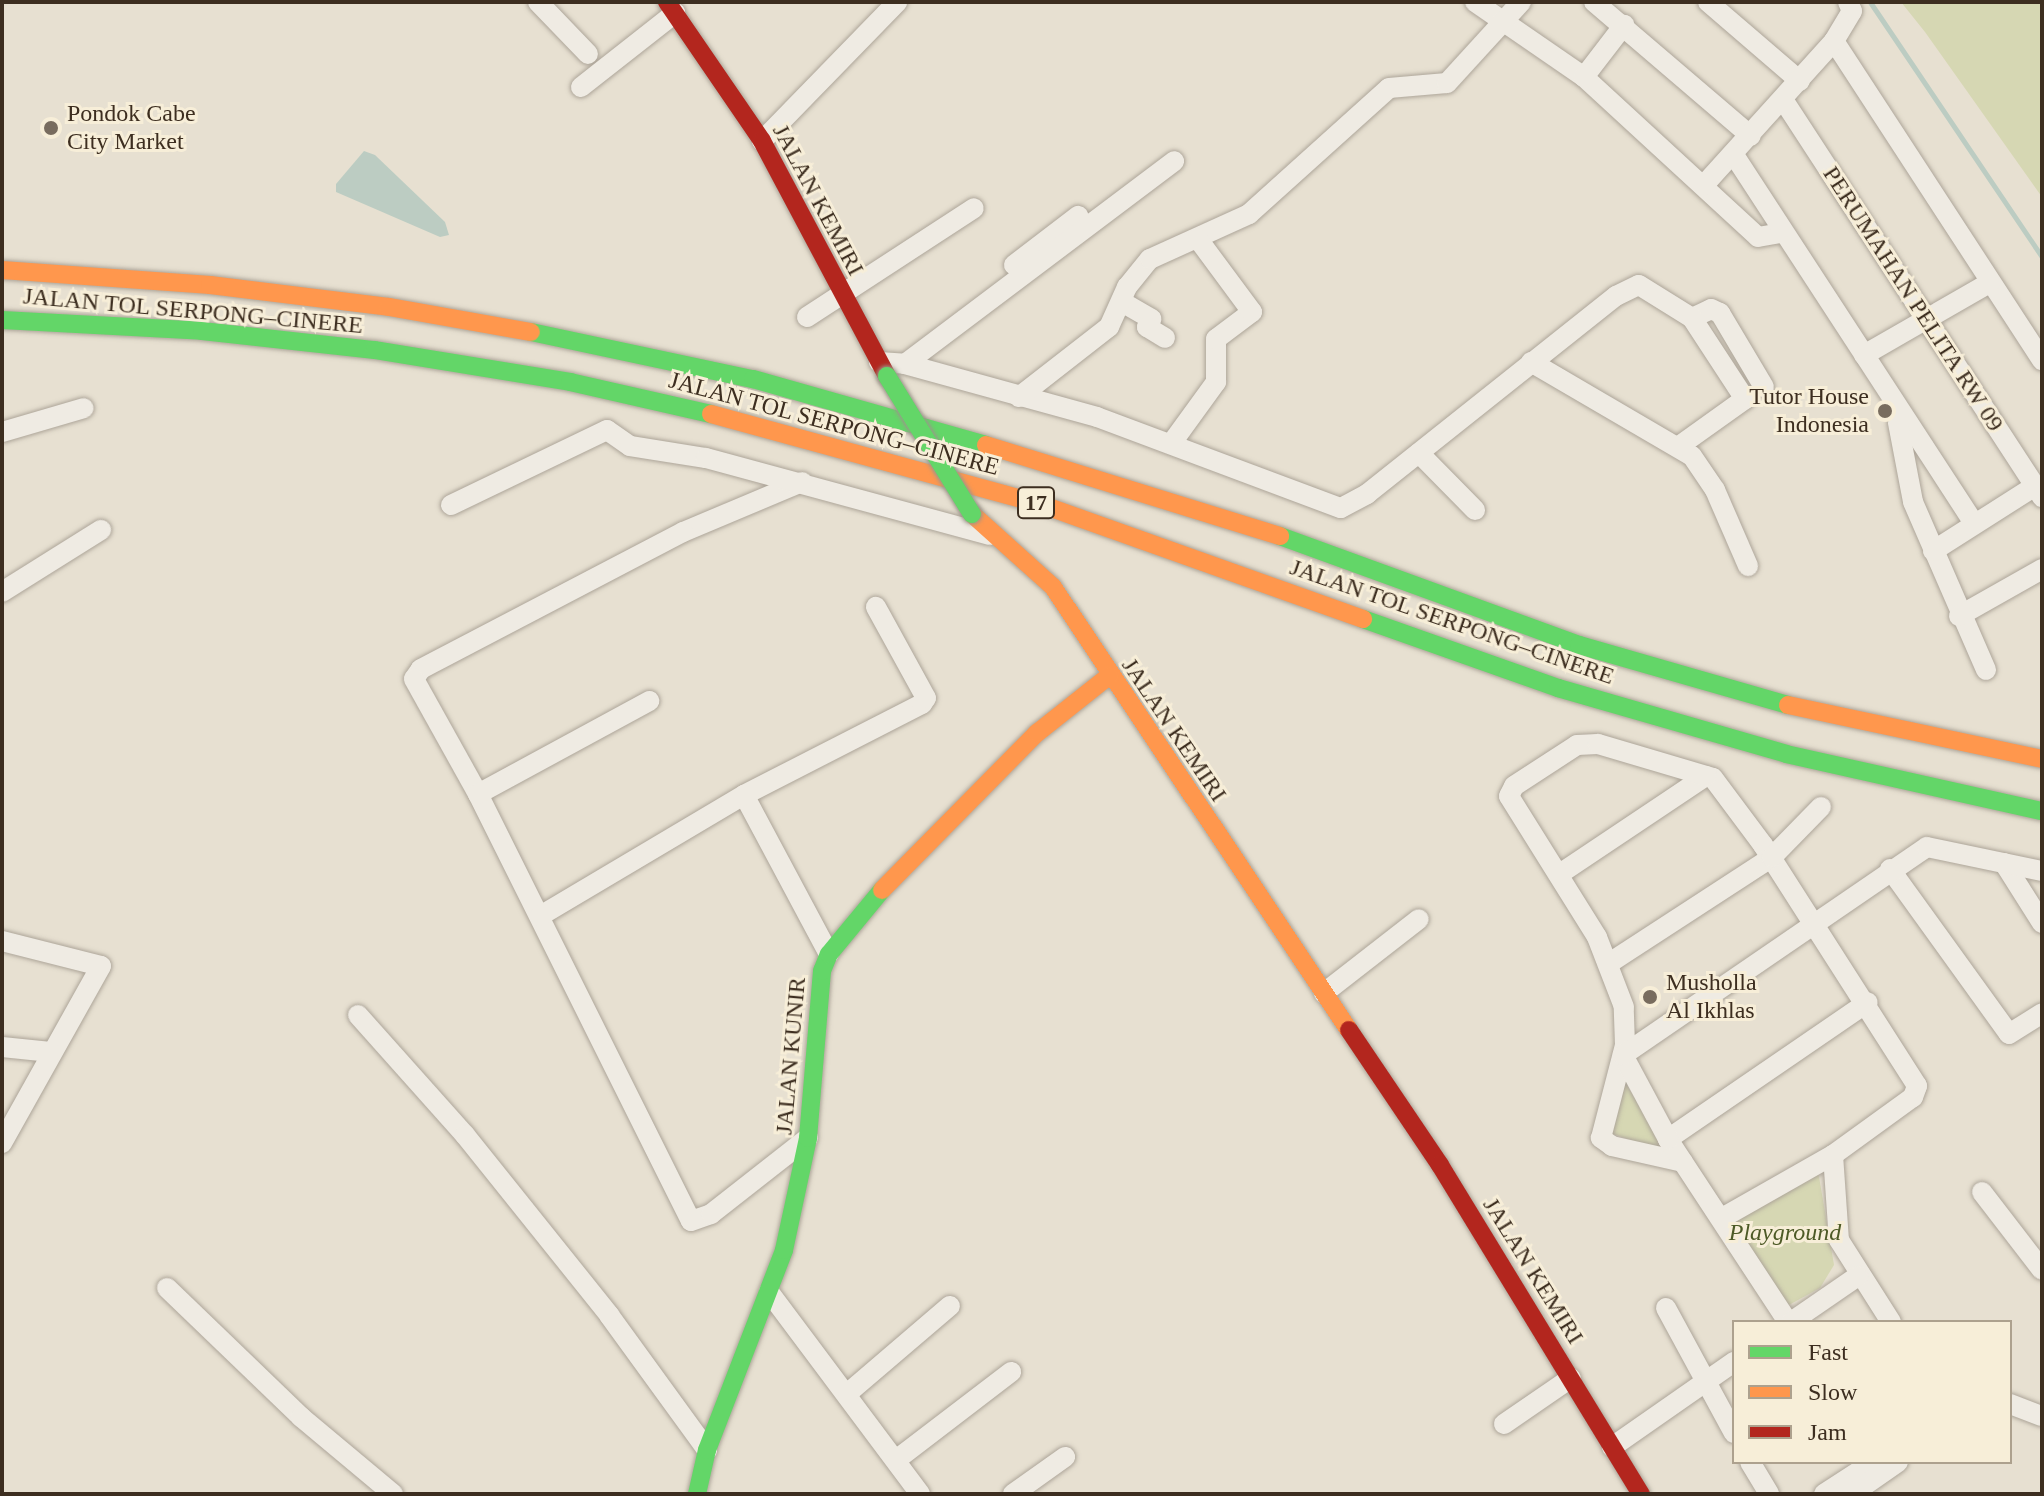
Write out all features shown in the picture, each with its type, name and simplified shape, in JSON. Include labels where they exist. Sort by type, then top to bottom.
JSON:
[{"type":"main road","name":"JALAN KEMIRI","points":[[671,8],[762,141],[841,295],[889,366],[972,514],[990,535],[1044,576],[1440,1165],[1641,1494]]},
{"type":"main road","name":"JALAN TOL SERPONG–CINERE","points":[[2,270],[210,285],[389,307],[579,341],[753,379],[1086,474],[1322,550],[1579,645],[1796,707],[2042,759]]},
{"type":"main road","name":"JALAN TOL SERPONG–CINERE","points":[[2,320],[202,331],[375,350],[570,382],[731,418],[1040,504],[1558,688],[1786,754],[2042,811]]},
{"type":"main road","name":"JALAN KUNIR","points":[[697,1494],[707,1450],[784,1250],[808,1138],[822,971],[829,954],[905,862],[1037,733],[1109,676]]},
{"type":"street","points":[[538,2],[588,54]]},
{"type":"street","points":[[762,141],[897,2]]},
{"type":"street","points":[[1475,2],[1508,20],[1584,77],[1758,237],[1781,233]]},
{"type":"street","points":[[1019,397],[1109,327],[1150,259],[1198,239],[1260,206],[1389,88],[1447,83],[1508,20],[1521,2]]},
{"type":"street","points":[[1594,2],[1751,136]]},
{"type":"street","points":[[1708,2],[1800,81]]},
{"type":"street","points":[[1704,185],[1784,101],[1834,41],[1852,11],[1848,2]]},
{"type":"street","points":[[581,87],[671,8]]},
{"type":"street","points":[[1584,77],[1624,25]]},
{"type":"street","points":[[1834,41],[2042,360]]},
{"type":"street","name":"PERUMAHAN PELITA RW 09","points":[[1784,101],[2038,491]]},
{"type":"street","points":[[1734,155],[1781,233],[1973,522]]},
{"type":"street","points":[[889,366],[1174,161]]},
{"type":"street","points":[[807,317],[974,208]]},
{"type":"street","points":[[889,366],[1078,216]]},
{"type":"street","points":[[1171,444],[1216,382],[1220,366],[1213,342],[1252,312],[1198,239]]},
{"type":"street","points":[[1864,355],[1928,321],[1991,282]]},
{"type":"street","points":[[889,366],[1019,397],[1171,444],[1341,508],[1353,504],[1531,362],[1629,288],[1639,285],[1692,318],[1745,399],[1678,447]]},
{"type":"street","points":[[1122,302],[1151,319],[1147,327],[1165,338]]},
{"type":"street","points":[[1692,318],[1711,309],[1720,313],[1764,387]]},
{"type":"street","points":[[1531,362],[1678,447],[1704,469],[1748,566]]},
{"type":"street","points":[[2,432],[84,408]]},
{"type":"street","points":[[1896,408],[1913,502],[1959,616],[1986,670]]},
{"type":"street","points":[[451,505],[607,430],[630,446],[706,458],[990,535]]},
{"type":"street","points":[[1419,453],[1475,510]]},
{"type":"street","points":[[802,482],[683,532],[421,669],[416,683],[478,794],[691,1221],[711,1214],[808,1138]]},
{"type":"street","points":[[1933,551],[1973,522],[2038,491]]},
{"type":"street","points":[[2,592],[101,530]]},
{"type":"street","points":[[1959,616],[2042,569]]},
{"type":"street","points":[[540,916],[744,795],[925,701],[876,607]]},
{"type":"street","points":[[478,794],[649,701]]},
{"type":"street","points":[[1683,1162],[1612,1146],[1601,1138],[1623,1055],[1624,1007],[1608,964],[1561,873],[1509,796],[1514,786],[1577,745],[1598,744],[1713,778],[1772,857],[1868,1002],[1917,1086],[1913,1097],[1833,1155],[1722,1218]]},
{"type":"street","points":[[1561,873],[1706,776]]},
{"type":"street","points":[[744,795],[829,954]]},
{"type":"street","points":[[1608,964],[1772,857],[1821,807]]},
{"type":"street","points":[[1623,1055],[1817,925],[1890,869],[1927,847],[2042,871]]},
{"type":"street","points":[[2004,863],[2042,923]]},
{"type":"street","points":[[1890,869],[2009,1034],[2042,1013]]},
{"type":"street","points":[[1324,993],[1419,919]]},
{"type":"street","points":[[2,941],[101,966],[2,1143]]},
{"type":"street","points":[[1668,1139],[1868,1002]]},
{"type":"street","points":[[358,1015],[447,1111],[609,1315],[707,1450]]},
{"type":"street","points":[[2,1047],[51,1052]]},
{"type":"street","points":[[1623,1055],[1668,1139],[1789,1320]]},
{"type":"street","points":[[1833,1155],[1835,1221],[1858,1276],[1890,1320]]},
{"type":"street","points":[[1982,1192],[2042,1270]]},
{"type":"street","points":[[1793,1320],[1858,1276]]},
{"type":"street","points":[[167,1288],[301,1417],[393,1494]]},
{"type":"street","points":[[769,1292],[848,1393],[920,1494]]},
{"type":"street","points":[[848,1393],[950,1306]]},
{"type":"street","points":[[1666,1308],[1732,1429]]},
{"type":"street","points":[[1612,1447],[1732,1363]]},
{"type":"street","points":[[896,1460],[1011,1372]]},
{"type":"street","points":[[1504,1424],[1571,1378]]},
{"type":"street","points":[[2012,1405],[2042,1416]]},
{"type":"street","points":[[1013,1494],[1065,1457]]},
{"type":"street","points":[[1751,1464],[1769,1494]]},
{"type":"street","points":[[1824,1494],[1868,1464]]},
{"type":"street","points":[[1852,1494],[1895,1464]]},
{"type":"green space","points":[[1901,2],[2042,2],[2042,197],[1925,32]]},
{"type":"green space","points":[[1621,1076],[1669,1153],[1604,1131]]},
{"type":"green space","name":"Playground","points":[[1818,1171],[1834,1265],[1820,1288],[1787,1306],[1729,1218]]},
{"type":"shaded area","points":[[364,151],[375,155],[445,222],[449,235],[440,237],[336,192],[336,184]]},
{"type":"waterway","points":[[1870,2],[2042,257]]},
{"type":"traffic: fast","points":[[2,320],[202,331],[375,350],[570,382],[711,414]]},
{"type":"traffic: fast","points":[[531,332],[753,379],[986,445]]},
{"type":"traffic: fast","points":[[887,376],[972,514]]},
{"type":"traffic: fast","points":[[1280,536],[1579,645],[1788,705]]},
{"type":"traffic: fast","points":[[1363,619],[1558,688],[1786,754],[2042,811]]},
{"type":"traffic: fast","points":[[697,1494],[707,1450],[784,1250],[808,1138],[822,971],[829,954],[882,890]]},
{"type":"traffic: slow","points":[[2,270],[210,285],[389,307],[531,332]]},
{"type":"traffic: slow","points":[[711,414],[1040,504],[1363,619]]},
{"type":"traffic: slow","points":[[986,445],[1280,536]]},
{"type":"traffic: slow","points":[[972,514],[1053,587],[1349,1030]]},
{"type":"traffic: slow","points":[[882,890],[1037,733],[1109,676]]},
{"type":"traffic: slow","points":[[1788,705],[2042,759]]},
{"type":"traffic: jam","points":[[667,2],[762,141],[887,376]]},
{"type":"traffic: jam","points":[[1349,1030],[1440,1165],[1641,1494]]},
{"type":"place","name":"Pondok Cabe City Market","points":[[51,128]]},
{"type":"place","name":"Tutor House Indonesia","points":[[1885,411]]},
{"type":"place","name":"Musholla Al Ikhlas","points":[[1650,997]]}]
